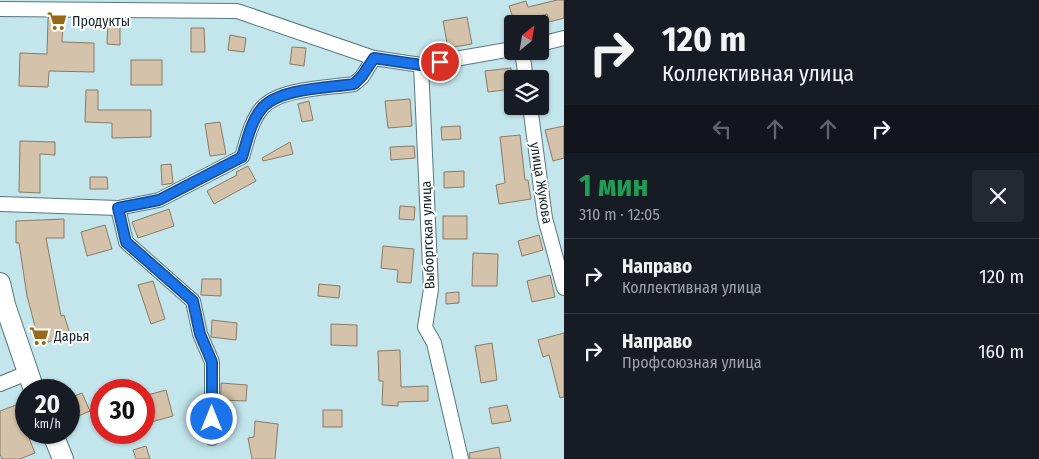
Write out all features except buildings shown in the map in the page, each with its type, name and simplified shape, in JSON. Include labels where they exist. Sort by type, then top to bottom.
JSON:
[{"type":"main road","points":[[0,282],[29,379]]},
{"type":"main road","points":[[57,444],[63,459]]},
{"type":"street","points":[[0,8],[237,11],[374,58],[421,65],[504,51]]},
{"type":"street","points":[[549,42],[564,38]]},
{"type":"street","points":[[0,204],[118,208],[159,200],[242,157],[250,128],[264,107],[285,94],[354,84],[374,58]]},
{"type":"street","name":"Выборгская улица","points":[[421,65],[431,289],[425,327],[434,343],[461,459]]},
{"type":"street","name":"улица Жукова","points":[[531,115],[545,218],[564,288]]},
{"type":"street","points":[[118,208],[126,242],[193,301],[200,334],[212,362],[212,438]]},
{"type":"street","points":[[0,384],[15,382]]},
{"type":"place","name":"Продукты","points":[[57,21]]},
{"type":"place","name":"Дарья","points":[[39,336]]},
{"type":"route","points":[[212,419],[212,362],[200,334],[193,301],[126,242],[118,208],[159,200],[242,157],[250,128],[264,107],[285,94],[354,84],[374,58],[421,65],[440,62]]}]
